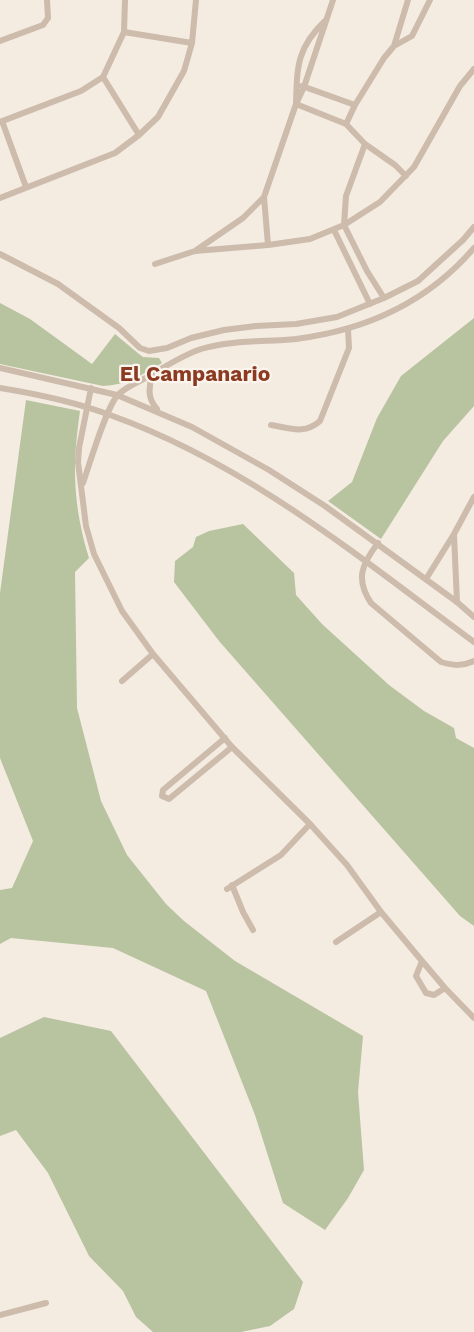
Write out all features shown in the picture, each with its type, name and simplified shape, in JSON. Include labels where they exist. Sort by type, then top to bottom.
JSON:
[{"type":"street","points":[[0,41],[43,25],[48,18],[47,0]]},
{"type":"street","points":[[26,187],[1,121],[81,91],[103,77],[124,32],[125,0]]},
{"type":"street","points":[[0,198],[115,153],[158,117],[184,70],[192,43],[196,0]]},
{"type":"street","points":[[268,245],[264,197],[300,86],[333,0]]},
{"type":"street","points":[[346,124],[355,105],[394,46],[408,0]]},
{"type":"street","points":[[394,46],[412,36],[430,0]]},
{"type":"street","points":[[300,86],[298,66],[310,35],[326,20]]},
{"type":"street","points":[[124,32],[192,43]]},
{"type":"street","points":[[155,264],[195,251],[310,239],[344,225],[380,202],[414,167],[460,86],[474,69]]},
{"type":"street","points":[[103,77],[139,135]]},
{"type":"street","points":[[300,86],[355,105]]},
{"type":"street","points":[[296,104],[346,124],[365,144],[395,165],[406,176]]},
{"type":"street","points":[[365,144],[346,196],[344,225],[367,271],[384,298]]},
{"type":"street","points":[[195,251],[243,218],[264,197]]},
{"type":"street","points":[[0,254],[58,284],[112,323],[141,348],[149,351],[167,348],[191,338],[224,330],[296,324],[337,317],[418,281],[474,227]]},
{"type":"street","points":[[334,230],[370,304]]},
{"type":"street","points":[[82,487],[117,395],[175,361],[202,349],[297,339],[348,329],[389,315],[410,303],[461,263],[474,248]]},
{"type":"street","points":[[271,425],[303,430],[312,428],[320,421],[349,348],[348,329]]},
{"type":"street","points":[[0,368],[117,395],[192,427],[269,470],[325,506],[378,543],[474,617]]},
{"type":"street","points":[[152,374],[148,394],[152,404],[159,412]]},
{"type":"street","points":[[0,388],[86,407],[183,445],[259,487],[306,517],[474,642]]},
{"type":"street","points":[[91,388],[78,462],[86,526],[94,554],[122,611],[153,654],[232,747],[310,824],[347,866],[381,912],[422,961],[474,1018]]},
{"type":"street","points":[[426,579],[474,497]]},
{"type":"street","points":[[454,534],[457,602]]},
{"type":"street","points":[[378,543],[365,561],[363,591],[371,603],[441,662],[452,666],[462,666],[474,661]]},
{"type":"street","points":[[122,681],[153,654]]},
{"type":"street","points":[[225,738],[163,790],[162,796],[169,799],[232,747]]},
{"type":"street","points":[[253,930],[229,887],[281,855],[310,824]]},
{"type":"street","points":[[336,942],[381,912]]},
{"type":"street","points":[[422,961],[416,976],[426,993],[434,995],[445,988]]},
{"type":"street","points":[[0,1315],[46,1303]]},
{"type":"green space","points":[[0,303],[30,319],[92,364],[115,334],[143,357],[159,358],[162,363],[127,381],[103,386],[0,364]]},
{"type":"green space","points":[[474,318],[474,406],[443,441],[381,539],[328,501],[352,482],[377,418],[401,376]]},
{"type":"green space","name":"El Campanario","points":[[26,400],[80,411],[75,468],[77,503],[89,558],[75,572],[77,708],[101,801],[127,855],[166,904],[235,961],[363,1036],[358,1092],[364,1170],[348,1198],[325,1230],[283,1203],[255,1115],[206,991],[113,948],[11,938],[0,944],[0,890],[12,888],[33,841],[0,758],[0,593]]},
{"type":"green space","points":[[243,524],[294,573],[296,595],[322,624],[389,685],[424,711],[454,728],[456,738],[474,748],[474,926],[460,916],[219,641],[174,582],[175,561],[193,547],[196,537],[209,531]]},
{"type":"green space","points":[[44,1017],[111,1031],[303,1282],[294,1309],[270,1326],[241,1332],[153,1332],[136,1317],[123,1291],[89,1256],[48,1173],[16,1130],[0,1136],[0,1038]]},
{"type":"district","name":"El Campanario","points":[[195,375]]}]
